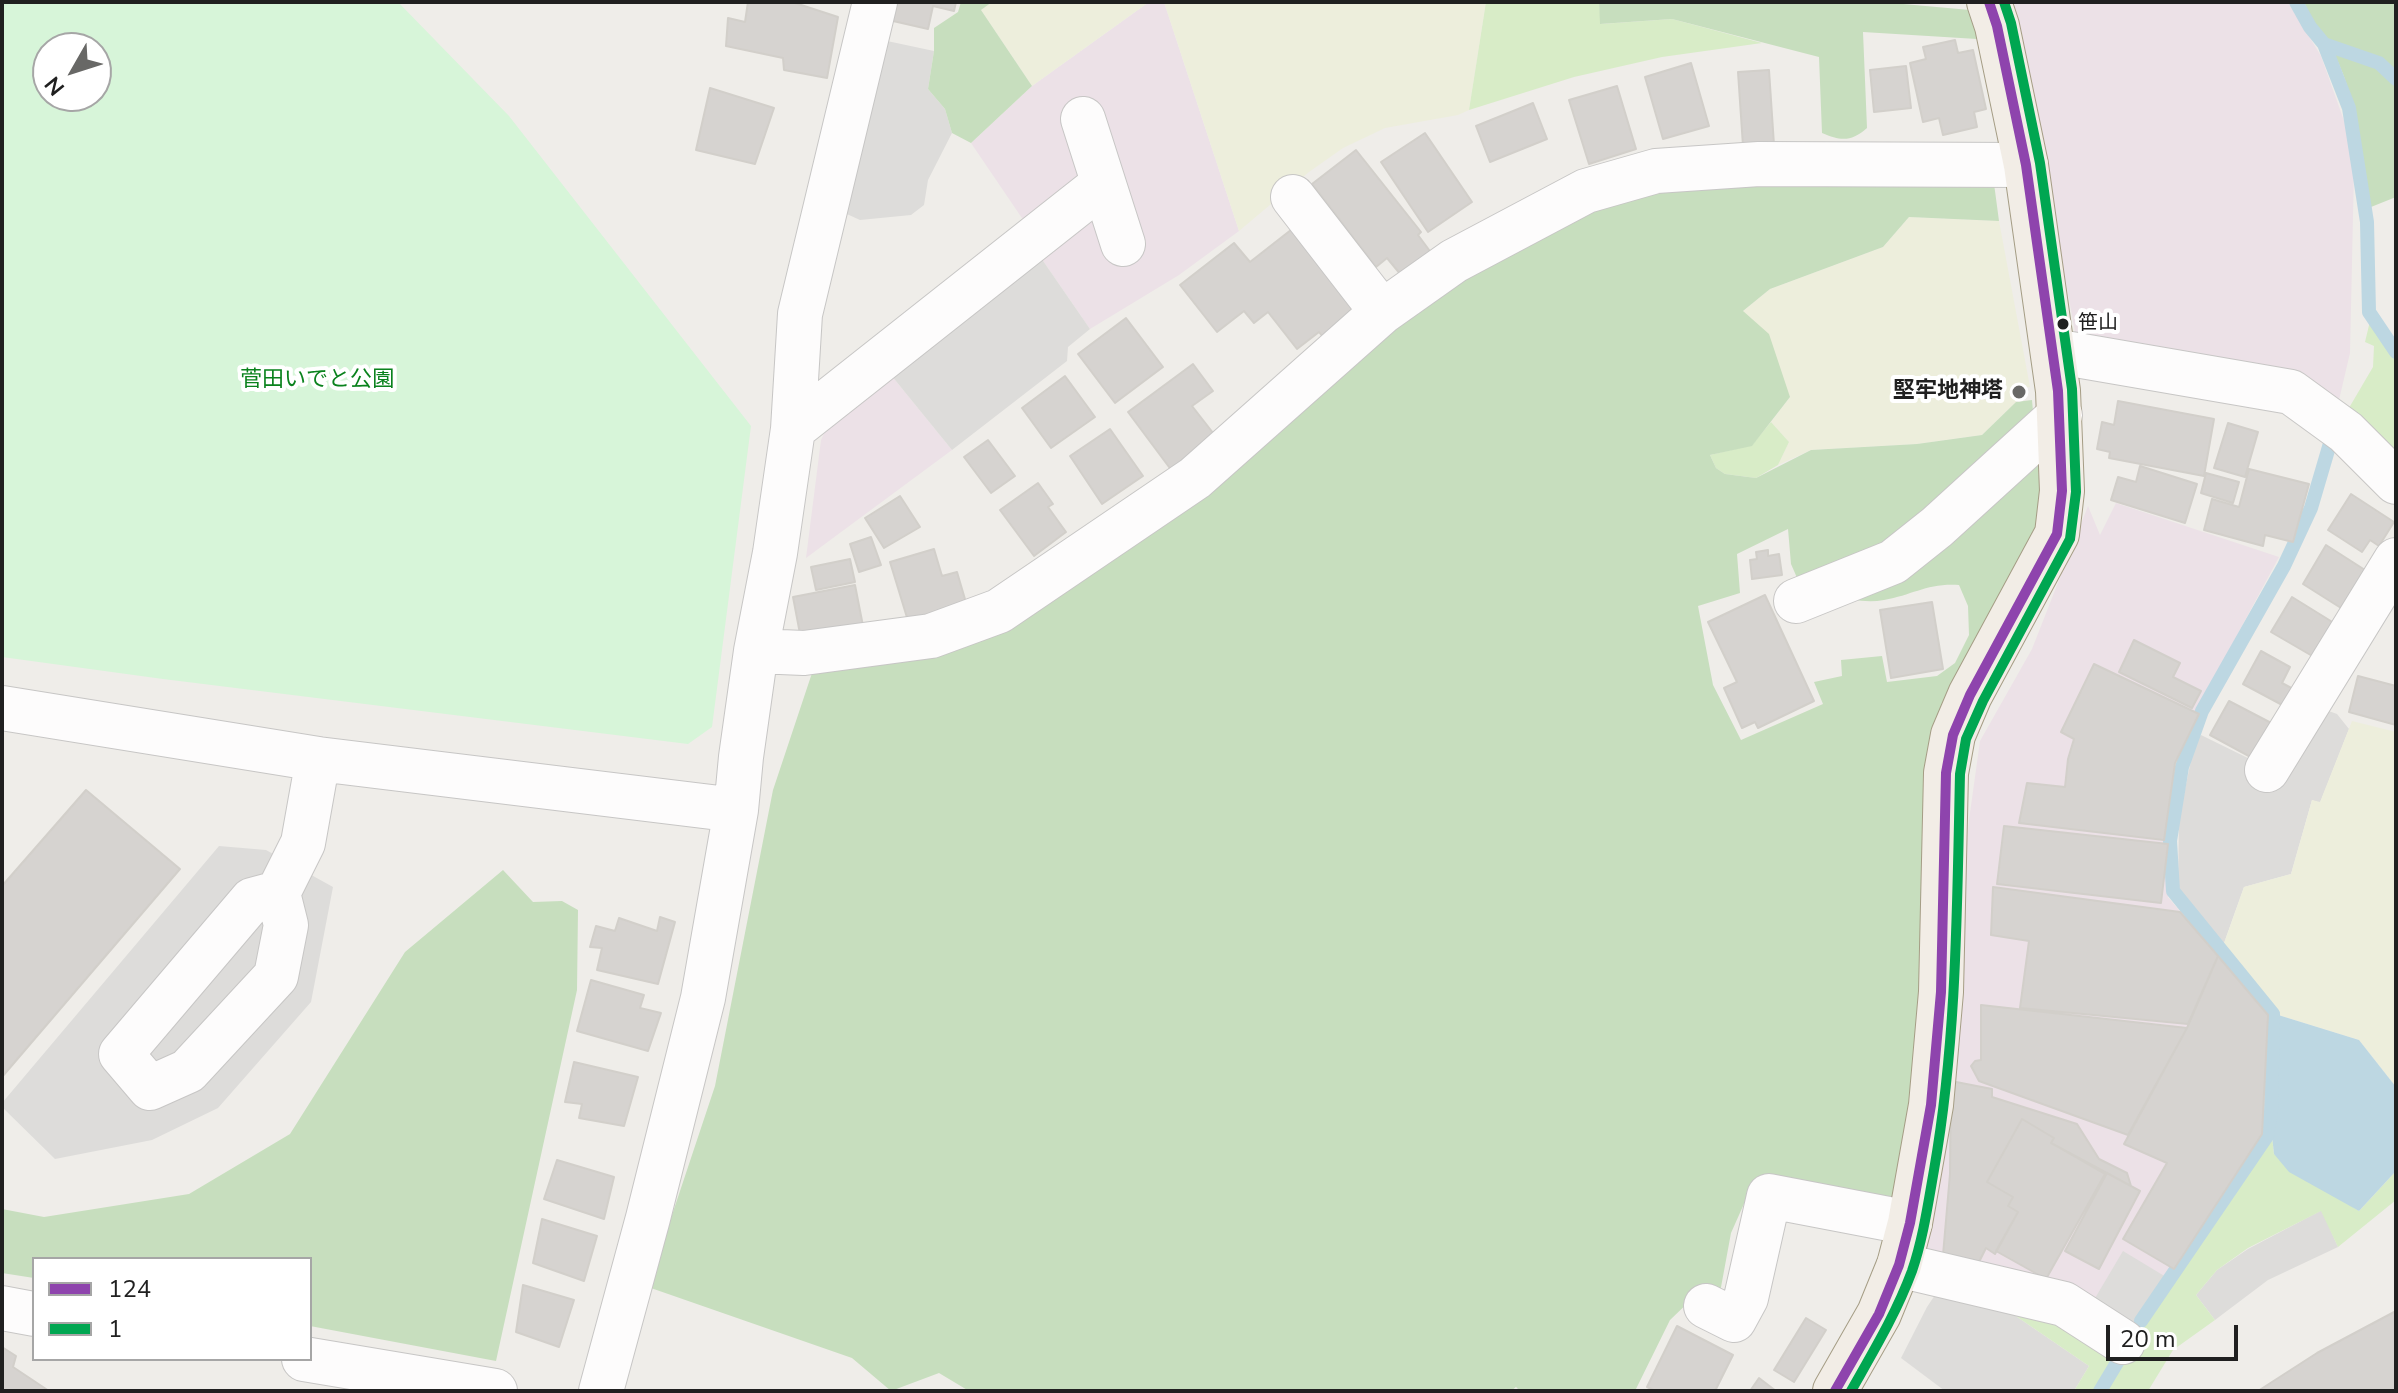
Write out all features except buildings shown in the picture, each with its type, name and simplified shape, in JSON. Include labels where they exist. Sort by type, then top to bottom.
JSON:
[{"type":"main road","points":[[1835,1391],[1879,1314],[1899,1265],[1910,1223],[1931,1105],[1941,992],[1946,773],[1953,735],[1970,695],[2057,534],[2062,491],[2060,415],[2053,351],[2026,165],[1997,26],[1989,2]]},
{"type":"street","points":[[601,1391],[703,998],[736,810],[756,651],[775,553],[793,429],[800,314],[875,2]]},
{"type":"street","points":[[1083,119],[1123,244]]},
{"type":"street","points":[[756,651],[804,653],[931,636],[999,611],[1195,478],[1382,312],[1454,261],[1586,191],[1656,171],[1759,164],[2026,165]]},
{"type":"street","points":[[793,429],[1103,184]]},
{"type":"street","points":[[1293,197],[1382,312]]},
{"type":"street","points":[[2053,351],[2291,392],[2346,432],[2396,482]]},
{"type":"street","points":[[1796,601],[1893,562],[1937,527],[2060,415]]},
{"type":"street","points":[[2267,770],[2396,560]]},
{"type":"street","points":[[2,708],[318,759],[736,810]]},
{"type":"street","points":[[278,893],[303,843],[318,759]]},
{"type":"street","points":[[1706,1306],[1734,1320],[1746,1298],[1769,1196],[1910,1223]]},
{"type":"street","points":[[1899,1265],[2064,1304],[2123,1342]]},
{"type":"street","points":[[2,1308],[32,1314]]},
{"type":"street","points":[[312,1360],[495,1391]]},
{"type":"shaded area","points":[[1149,2],[1164,2],[1239,231],[1179,275],[1090,329],[1039,255],[1084,218],[1104,224],[1080,180],[1026,224],[971,143],[1032,86]]},
{"type":"shaded area","points":[[2014,2],[2288,2],[2321,56],[2348,132],[2354,170],[2350,353],[2339,400],[2076,337]]},
{"type":"shaded area","points":[[873,38],[934,51],[928,89],[945,109],[952,133],[928,180],[924,205],[911,215],[860,220],[838,210]]},
{"type":"shaded area","points":[[1039,255],[1090,329],[1068,347],[1067,361],[952,450],[891,375]]},
{"type":"shaded area","points":[[891,375],[952,450],[806,558],[821,440],[832,416]]},
{"type":"shaded area","points":[[2116,503],[2279,557],[2213,680],[2175,763],[2165,840],[2168,844],[2168,897],[2268,1015],[2262,1134],[2113,1364],[1922,1253],[1952,1013],[1969,820],[1980,741],[2032,649],[2088,506],[2100,535]]},
{"type":"shaded area","points":[[2293,698],[2337,714],[2349,729],[2320,803],[2312,800],[2291,874],[2244,887],[2223,946],[2178,889],[2179,818],[2195,741],[2201,735],[2260,764]]},
{"type":"shaded area","points":[[219,846],[266,850],[333,887],[311,1002],[218,1108],[152,1140],[55,1159],[2,1107],[2,1103]]},
{"type":"shaded area","points":[[2322,1210],[2338,1247],[2268,1280],[2215,1320],[2196,1295],[2217,1270],[2248,1249]]},
{"type":"shaded area","points":[[2123,1251],[2166,1277],[2112,1363],[2062,1324],[2091,1305]]},
{"type":"shaded area","points":[[1935,1295],[2007,1310],[2089,1366],[2074,1391],[1945,1391],[1901,1358]]},
{"type":"green space","name":"菅田いでと公園","points":[[2,2],[398,2],[509,116],[751,426],[712,727],[688,744],[2,657]]},
{"type":"green space","points":[[961,2],[992,2],[981,10],[1032,86],[971,143],[952,133],[945,109],[928,89],[934,28],[958,12]]},
{"type":"green space","points":[[992,2],[1149,2],[1032,86],[981,10]]},
{"type":"green space","points":[[1164,2],[1486,2],[1469,110],[1458,115],[1385,128],[1343,148],[1309,172],[1239,231]]},
{"type":"green space","points":[[1486,2],[1599,2],[1601,24],[1672,19],[1762,43],[1662,57],[1574,77],[1469,110]]},
{"type":"green space","points":[[1599,2],[1881,2],[1970,10],[1977,39],[1863,32],[1867,128],[1856,136],[1840,139],[1822,133],[1819,57],[1672,19],[1600,24]]},
{"type":"green space","points":[[2304,2],[2396,2],[2396,197],[2371,207],[2358,130],[2343,73]]},
{"type":"green space","points":[[1993,176],[1999,221],[1909,217],[1883,247],[1770,289],[1743,311],[1769,334],[1790,397],[1752,446],[1710,455],[1716,468],[1725,474],[1756,478],[1811,450],[1917,444],[1982,435],[2016,402],[2032,400],[2041,500],[2036,540],[1946,706],[1931,988],[1896,1213],[1751,1188],[1731,1233],[1719,1298],[1695,1296],[1670,1320],[1635,1391],[1520,1391],[1516,1387],[1511,1391],[969,1391],[939,1373],[891,1391],[852,1358],[648,1287],[715,1086],[773,790],[817,658],[954,643],[1383,325],[1465,273],[1659,180]],"holes":[[[1788,529],[1791,564],[1798,580],[1862,601],[1884,600],[1929,588],[1959,585],[1968,606],[1969,635],[1955,663],[1937,676],[1887,682],[1882,656],[1841,660],[1842,676],[1814,682],[1823,704],[1741,740],[1713,685],[1698,606],[1740,593],[1737,554]]]},
{"type":"green space","points":[[1909,217],[1999,221],[2030,387],[2014,389],[2016,402],[1982,435],[1917,444],[1811,450],[1778,465],[1789,442],[1771,422],[1790,397],[1742,312],[1770,289],[1883,247]]},
{"type":"green space","points":[[2371,317],[2396,358],[2396,470],[2346,413],[2373,367],[2374,346],[2365,342]]},
{"type":"green space","points":[[1771,422],[1789,442],[1778,465],[1756,478],[1725,474],[1716,468],[1710,455],[1752,445]]},
{"type":"green space","points":[[2352,721],[2396,732],[2396,1087],[2359,1040],[2275,1014],[2223,946],[2244,887],[2291,874],[2312,800],[2320,802]]},
{"type":"green space","points":[[503,870],[533,902],[562,901],[578,910],[577,990],[496,1361],[312,1326],[312,1257],[32,1257],[32,1278],[2,1273],[2,1209],[44,1217],[189,1194],[290,1134],[405,952]]},
{"type":"green space","points":[[2272,1136],[2274,1154],[2359,1211],[2396,1171],[2396,1200],[2338,1247],[2321,1211],[2248,1248],[2217,1270],[2196,1295],[2215,1320],[2173,1350],[2148,1391],[2074,1391],[2089,1366],[2007,1310],[2050,1315],[2118,1367],[2144,1322]]},
{"type":"water","points":[[2275,1014],[2359,1040],[2396,1087],[2396,1171],[2359,1211],[2289,1172],[2274,1154]]},
{"type":"waterway","points":[[2296,2],[2324,44],[2349,108],[2367,222],[2369,312],[2396,352]]},
{"type":"waterway","points":[[2324,44],[2379,63],[2396,79]]},
{"type":"waterway","points":[[2141,1321],[2267,1136],[2271,1111],[2273,1014],[2173,891],[2170,841],[2182,767],[2202,711],[2284,566],[2311,508],[2331,440]]},
{"type":"waterway","points":[[2100,1391],[2118,1361]]},
{"type":"transit line","name":"124","points":[[1835,1391],[1879,1314],[1899,1265],[1910,1223],[1931,1105],[1941,992],[1946,773],[1953,735],[1970,695],[2057,534],[2062,491],[2058,391],[2026,165],[1997,26],[1989,2]]},
{"type":"transit line","name":"1","points":[[1851,1391],[1906,1287],[1930,1196],[1942,1121],[1952,1022],[1960,774],[1966,739],[1983,701],[2070,539],[2076,492],[2072,389],[2040,163],[2004,2]]},
{"type":"place","name":"笹山","points":[[2063,324]]},
{"type":"place","name":"堅牢地神塔","points":[[2019,392]]}]
